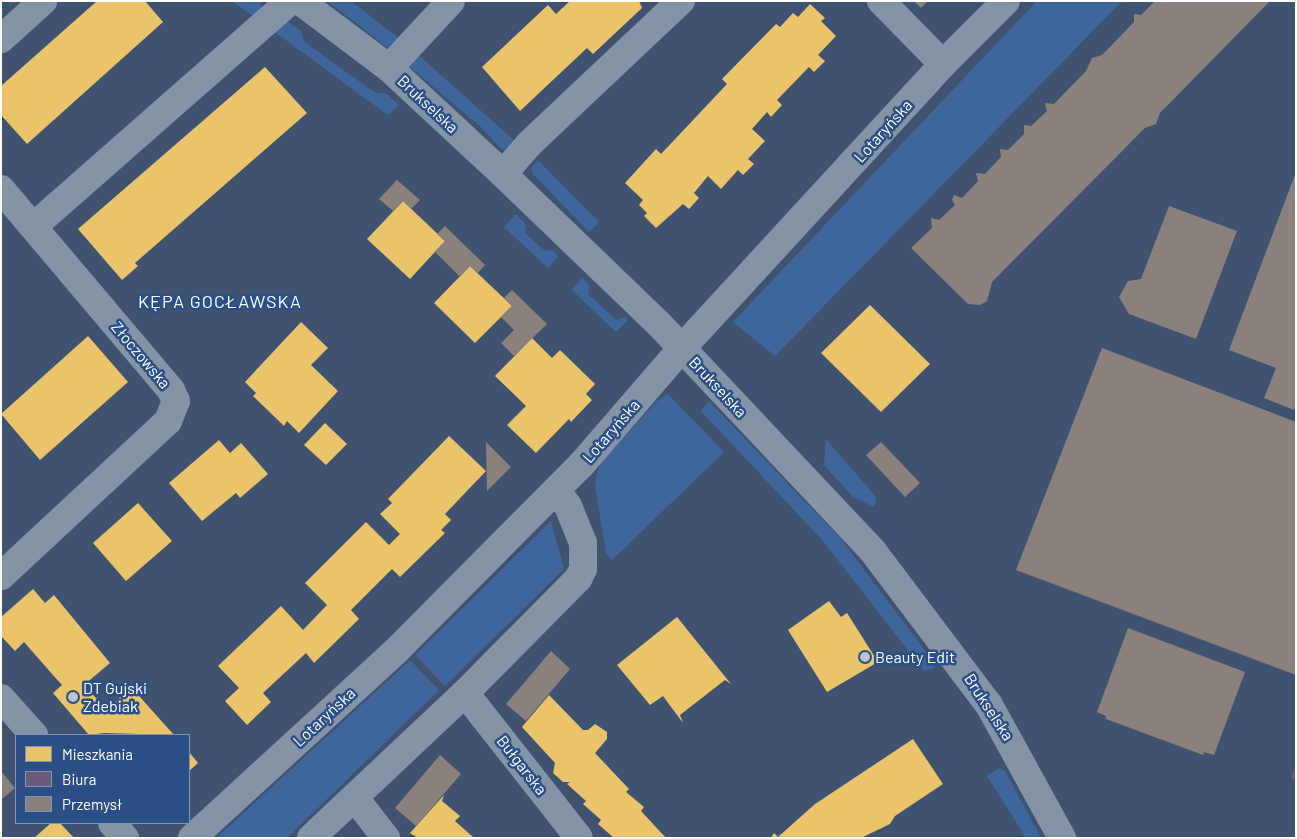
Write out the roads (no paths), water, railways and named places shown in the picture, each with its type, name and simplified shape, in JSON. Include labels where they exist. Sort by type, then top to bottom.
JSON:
[{"type":"street","points":[[1,38],[43,1]]},
{"type":"street","points":[[34,226],[290,1]]},
{"type":"street","name":"Brukselska","points":[[300,1],[389,68],[503,174],[682,348],[872,550],[960,662],[1014,747],[1062,838]]},
{"type":"street","points":[[389,68],[451,1]]},
{"type":"street","points":[[503,174],[529,144],[681,1]]},
{"type":"street","points":[[882,1],[943,64]]},
{"type":"street","name":"Lotaryńska","points":[[192,838],[397,650],[556,490],[682,348],[943,64],[1006,1]]},
{"type":"street","name":"Złoczowska","points":[[1,189],[171,390],[176,406],[168,421],[1,576]]},
{"type":"street","points":[[311,838],[465,692],[578,579],[583,569],[583,543],[568,506],[556,490]]},
{"type":"street","name":"Bułgarska","points":[[465,692],[579,838]]},
{"type":"street","points":[[1,698],[33,734]]},
{"type":"street","points":[[355,798],[386,838]]},
{"type":"street","points":[[113,824],[125,838]]},
{"type":"place","name":"Beauty Edit","points":[[865,657]]},
{"type":"place","name":"DT Gujski Zdebiak","points":[[73,697]]},
{"type":"district","name":"KĘPA GOCŁAWSKA","points":[[220,301]]}]
